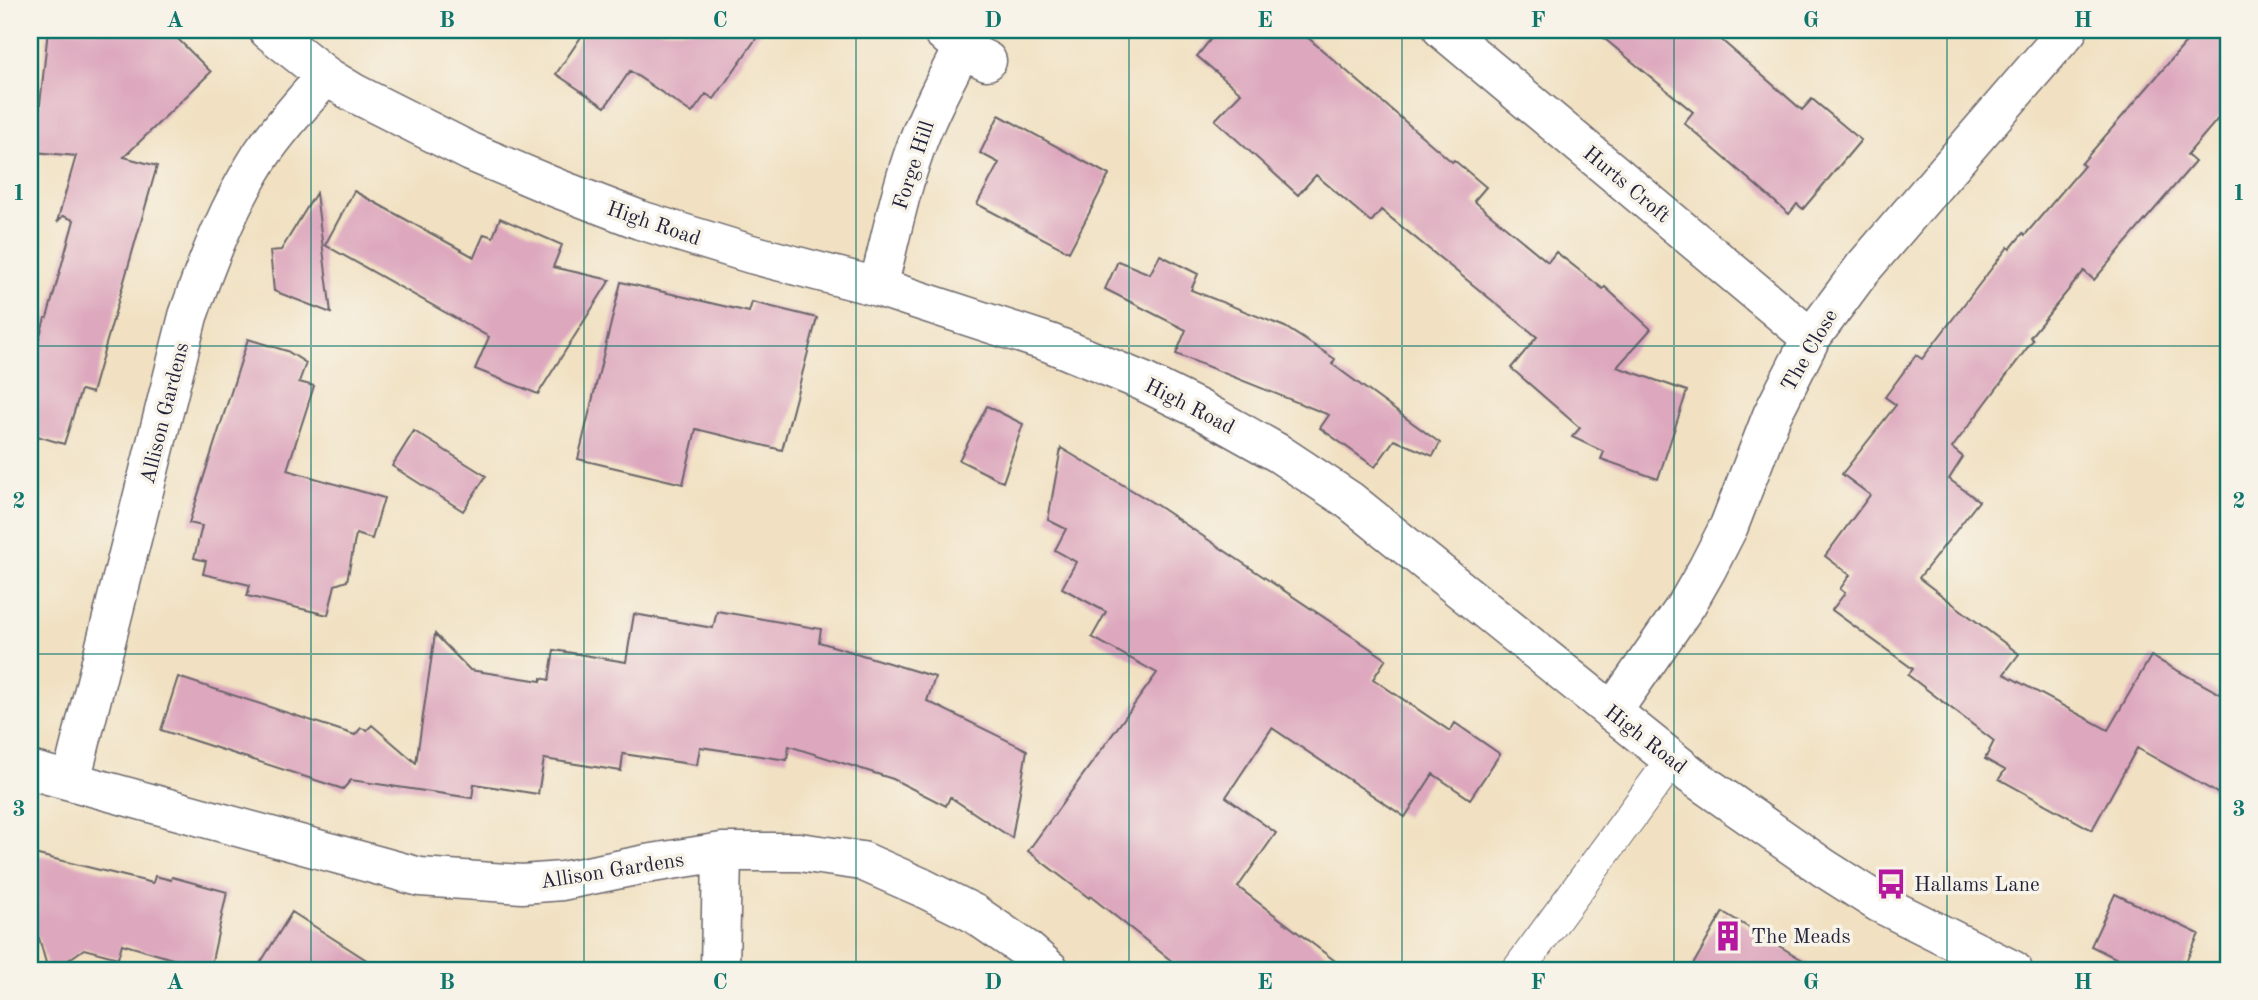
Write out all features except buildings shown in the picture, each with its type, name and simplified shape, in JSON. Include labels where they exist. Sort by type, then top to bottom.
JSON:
[{"type":"street","name":"High Road","points":[[268,30],[326,76],[354,93],[471,152],[640,220],[751,254],[878,287],[992,323],[1101,363],[1199,409],[1278,453],[1349,499],[1672,760],[1814,862],[1879,903],[2013,970]]},
{"type":"street","name":"Hurts Croft","points":[[1443,30],[1811,338]]},
{"type":"street","name":"The Close","points":[[1612,712],[1687,604],[1707,569],[1729,526],[1772,415],[1811,338],[1863,268],[2068,30]]},
{"type":"street","name":"Forge Hill","points":[[878,287],[919,137],[963,47]]},
{"type":"street","name":"Allison Gardens","points":[[71,781],[188,316],[205,265],[261,155],[326,76]]},
{"type":"street","name":"Allison Gardens","points":[[30,770],[419,877],[522,884],[562,881],[722,852],[799,852],[862,861],[973,914],[1027,950],[1050,970]]},
{"type":"street","points":[[720,970],[722,852]]},
{"type":"lane","points":[[1518,970],[1672,760]]},
{"type":"place","name":"Hallams Lane","points":[[1891,884]]},
{"type":"place","name":"The Meads","points":[[1728,936]]}]
